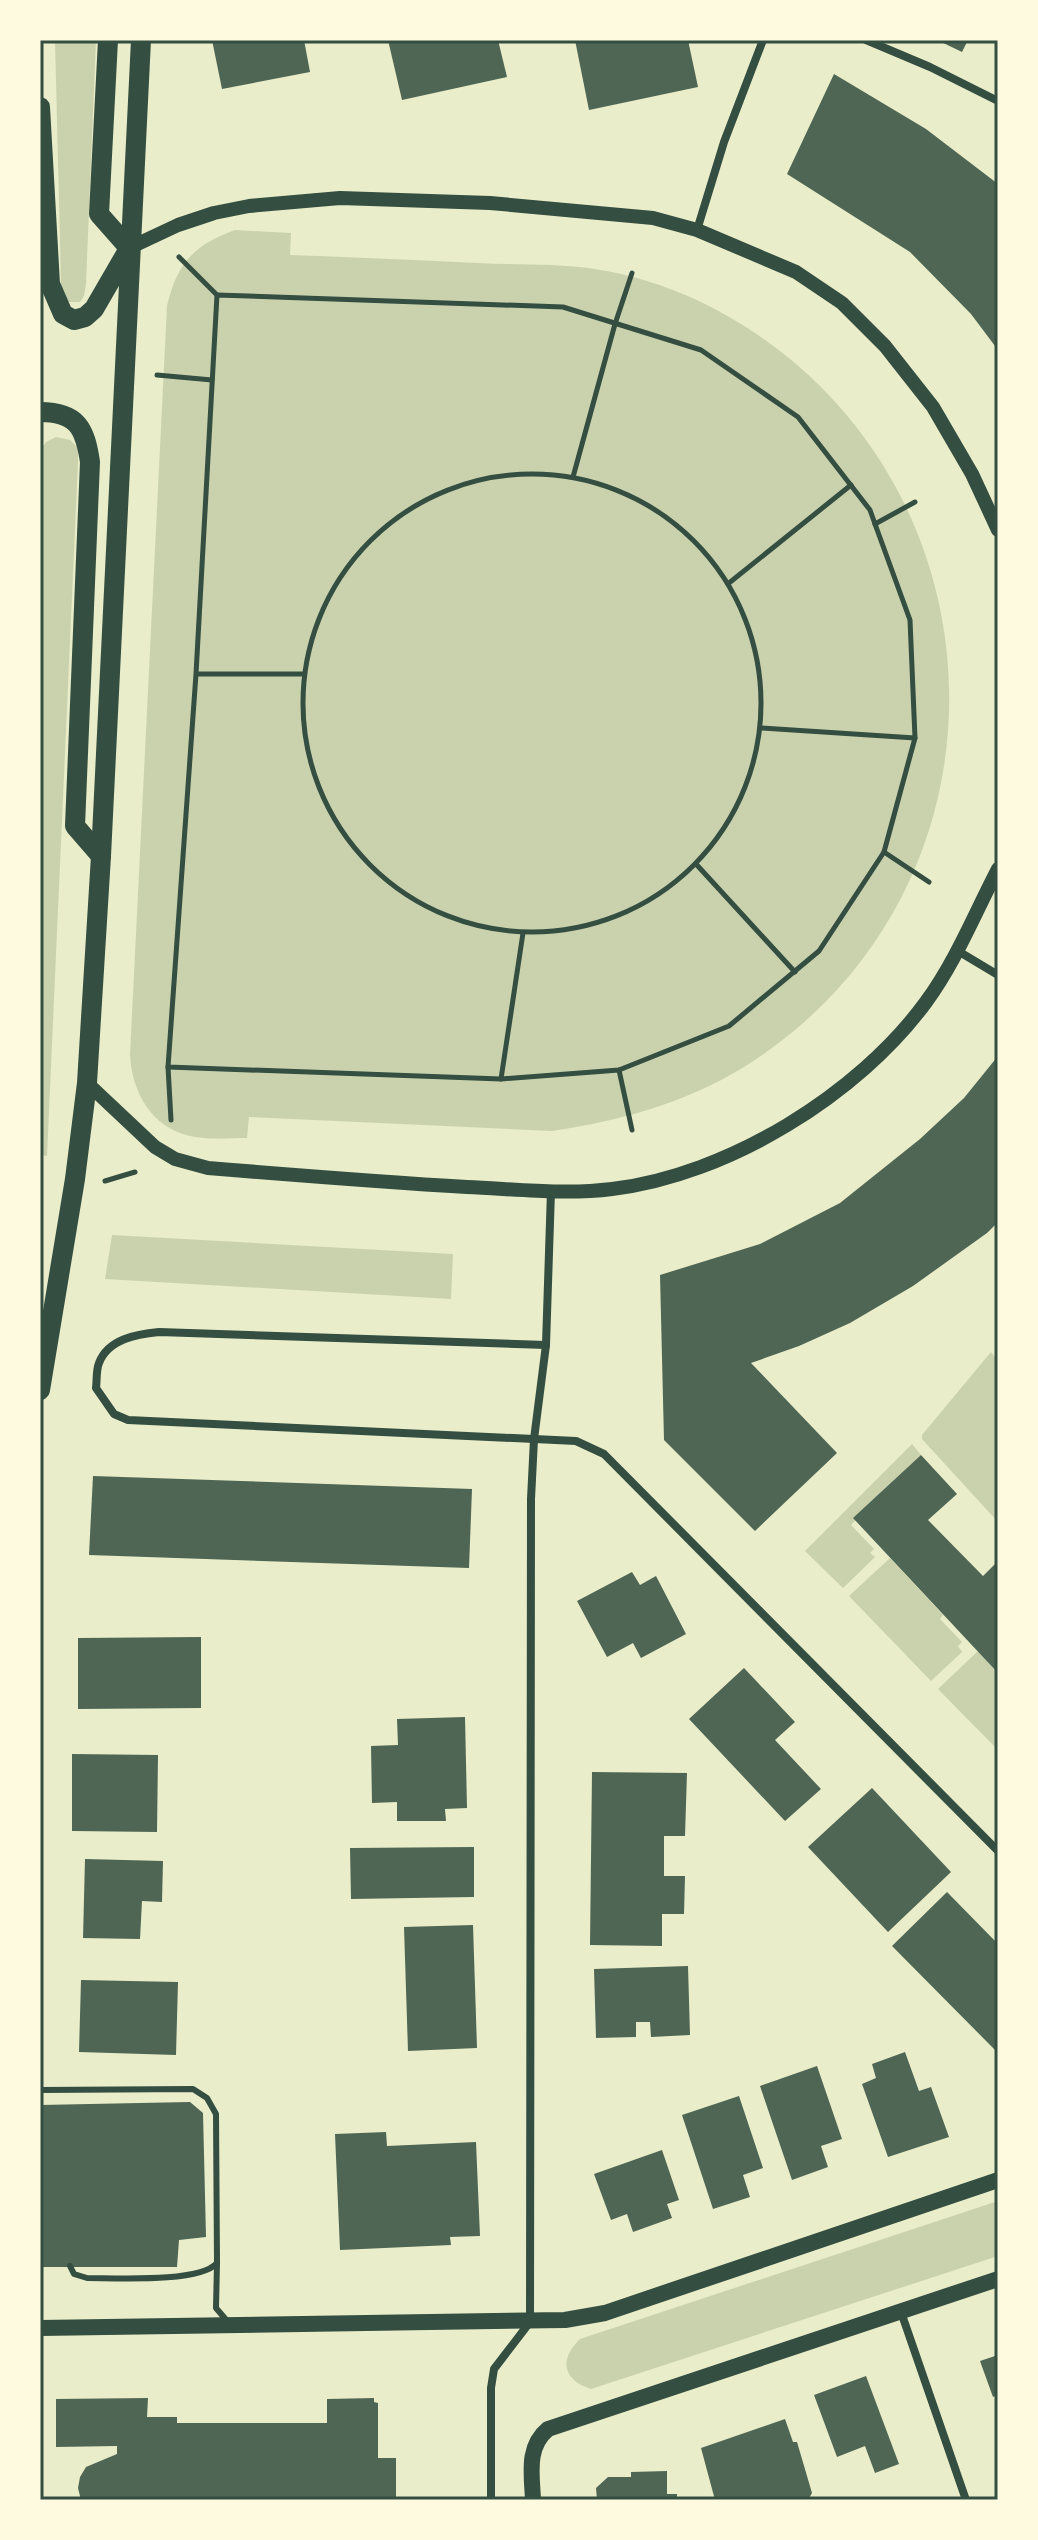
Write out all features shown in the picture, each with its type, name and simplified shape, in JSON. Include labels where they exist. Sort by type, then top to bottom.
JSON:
[{"type":"main road","points":[[108,40],[99,214],[129,248]]},
{"type":"main road","points":[[40,1390],[75,1179],[87,1083],[141,40]]},
{"type":"main road","points":[[40,107],[50,284],[63,314],[74,320],[85,317],[94,309],[129,248]]},
{"type":"main road","points":[[40,412],[70,416],[87,442],[90,462],[75,826],[101,856]]},
{"type":"main road","points":[[40,2328],[565,2320],[605,2313],[998,2180]]},
{"type":"main road","points":[[533,2500],[534,2447],[538,2437],[548,2429],[998,2279]]},
{"type":"street","points":[[697,230],[724,142],[763,40]]},
{"type":"street","points":[[866,40],[998,101]]},
{"type":"street","points":[[129,248],[178,225],[214,213],[249,206],[340,198],[490,203],[653,218],[697,230],[796,272],[842,303],[885,346],[933,407],[995,510],[998,530]]},
{"type":"street","points":[[87,1083],[155,1147],[175,1159],[208,1168],[551,1191],[610,1190],[646,1183],[720,1161],[839,1090],[880,1056],[927,1001],[958,951],[998,869]]},
{"type":"street","points":[[958,951],[998,975]]},
{"type":"street","points":[[491,2500],[491,2388],[494,2369],[530,2322],[531,1531],[534,1439],[546,1345],[551,1191]]},
{"type":"street","points":[[546,1345],[159,1332],[137,1334],[111,1346],[98,1363],[96,1388],[114,1414],[128,1420],[576,1441],[604,1454],[998,1851]]},
{"type":"street","points":[[901,2312],[966,2500]]},
{"type":"lane","points":[[40,2090],[193,2089],[203,2093],[216,2114],[216,2308],[227,2321],[236,2325]]},
{"type":"lane","points":[[70,2266],[79,2277],[99,2278],[198,2275],[212,2269],[217,2263]]},
{"type":"path","points":[[168,1067],[501,1079],[619,1070],[729,1026],[819,951],[884,852],[915,738],[910,620],[870,510],[798,417],[701,350],[563,307],[217,295],[179,257]]},
{"type":"path","points":[[573,477],[632,273]]},
{"type":"path","points":[[171,1125],[168,1067],[196,674],[217,295]]},
{"type":"path","points":[[148,374],[212,380]]},
{"type":"path","points":[[511,474],[573,477],[634,497],[688,533],[729,583],[757,653],[761,728],[740,801],[696,864],[645,903],[586,926],[523,933],[460,922],[403,894],[356,852],[322,798],[304,738],[304,674],[320,614],[343,574],[351,561],[396,518],[451,488],[511,474]]},
{"type":"path","points":[[729,583],[851,485]]},
{"type":"path","points":[[875,524],[915,502]]},
{"type":"path","points":[[196,674],[304,674]]},
{"type":"path","points":[[761,728],[915,738]]},
{"type":"path","points":[[884,852],[929,882]]},
{"type":"path","points":[[696,864],[795,972]]},
{"type":"path","points":[[501,1079],[523,933]]},
{"type":"path","points":[[619,1070],[632,1130]]},
{"type":"path","points":[[102,1182],[135,1172]]},
{"type":"green space","points":[[55,40],[96,40],[86,284],[80,302],[68,302],[62,293],[61,283]]},
{"type":"green space","points":[[235,230],[291,233],[290,255],[566,266],[608,271],[661,286],[699,301],[802,369],[879,458],[927,561],[948,671],[941,783],[905,891],[839,987],[744,1067],[722,1080],[651,1109],[552,1131],[249,1117],[247,1138],[204,1138],[190,1136],[164,1125],[146,1106],[135,1082],[130,1055],[167,306],[176,278],[189,258],[208,242]]},
{"type":"green space","points":[[56,437],[70,440],[78,448],[78,462],[47,1156],[40,1155],[40,451],[46,442]]},
{"type":"green space","points":[[112,1235],[453,1254],[451,1299],[105,1279]]},
{"type":"green space","points":[[991,1352],[998,1361],[998,1522],[922,1439],[922,1435]]},
{"type":"green space","points":[[912,1444],[921,1455],[851,1525],[874,1549],[870,1553],[875,1557],[843,1588],[805,1551]]},
{"type":"green space","points":[[890,1558],[943,1615],[940,1619],[962,1642],[958,1646],[962,1652],[931,1681],[849,1596]]},
{"type":"green space","points":[[978,1651],[998,1673],[998,1750],[938,1689]]},
{"type":"green space","points":[[998,2201],[998,2256],[591,2389],[569,2374],[569,2354],[580,2339]]},
{"type":"building","points":[[212,40],[304,40],[310,72],[222,89]]},
{"type":"building","points":[[388,40],[498,40],[507,77],[402,100]]},
{"type":"building","points":[[575,40],[688,40],[698,87],[589,110]]},
{"type":"building","points":[[937,40],[968,40],[962,52]]},
{"type":"building","points":[[834,74],[926,129],[998,184],[998,350],[971,314],[910,252],[787,174]]},
{"type":"building","points":[[998,1056],[998,1222],[913,1286],[850,1323],[751,1363],[837,1453],[755,1531],[664,1440],[660,1275],[760,1244],[840,1203],[920,1139],[964,1098]]},
{"type":"building","points":[[921,1455],[957,1494],[928,1520],[983,1576],[998,1561],[998,1673],[853,1518]]},
{"type":"building","points":[[93,1476],[472,1489],[469,1568],[89,1555]]},
{"type":"building","points":[[632,1572],[640,1585],[656,1576],[686,1634],[641,1658],[633,1643],[607,1657],[577,1601]]},
{"type":"building","points":[[201,1637],[201,1708],[78,1709],[78,1638]]},
{"type":"building","points":[[744,1668],[795,1722],[775,1740],[821,1789],[785,1821],[689,1719]]},
{"type":"building","points":[[465,1717],[467,1808],[445,1809],[446,1821],[397,1821],[397,1802],[372,1803],[371,1746],[398,1745],[397,1719]]},
{"type":"building","points":[[72,1754],[158,1755],[157,1832],[72,1831]]},
{"type":"building","points":[[592,1772],[687,1773],[685,1836],[664,1836],[664,1876],[685,1876],[684,1914],[662,1914],[662,1946],[590,1945]]},
{"type":"building","points":[[872,1788],[951,1872],[888,1932],[808,1847]]},
{"type":"building","points":[[474,1847],[474,1897],[351,1899],[350,1848]]},
{"type":"building","points":[[85,1859],[163,1861],[162,1902],[142,1901],[140,1939],[83,1938]]},
{"type":"building","points":[[947,1892],[998,1944],[998,2053],[892,1946]]},
{"type":"building","points":[[473,1925],[477,2048],[408,2051],[404,1927]]},
{"type":"building","points":[[688,1966],[690,2035],[651,2037],[650,2022],[636,2022],[636,2037],[596,2038],[594,1969]]},
{"type":"building","points":[[81,1980],[178,1982],[176,2055],[79,2052]]},
{"type":"building","points":[[905,2052],[919,2091],[931,2087],[949,2137],[888,2157],[862,2084],[876,2078],[872,2064]]},
{"type":"building","points":[[817,2066],[842,2139],[821,2146],[828,2167],[792,2180],[760,2086]]},
{"type":"building","points":[[739,2096],[763,2168],[743,2175],[750,2197],[713,2209],[682,2115]]},
{"type":"building","points":[[190,2102],[203,2113],[206,2237],[179,2240],[177,2267],[40,2267],[40,2105]]},
{"type":"building","points":[[386,2132],[387,2146],[476,2142],[480,2236],[450,2237],[451,2245],[340,2250],[335,2134]]},
{"type":"building","points":[[662,2150],[679,2200],[667,2204],[672,2218],[633,2232],[627,2214],[611,2220],[594,2174]]},
{"type":"building","points":[[998,2355],[998,2402],[997,2402],[980,2361]]},
{"type":"building","points":[[866,2376],[899,2464],[875,2473],[865,2446],[837,2457],[814,2395]]},
{"type":"building","points":[[148,2398],[147,2417],[177,2417],[177,2423],[327,2423],[327,2399],[374,2398],[374,2402],[378,2403],[378,2458],[396,2458],[396,2500],[81,2500],[78,2488],[86,2467],[117,2454],[117,2446],[56,2447],[56,2399]]},
{"type":"building","points":[[785,2419],[793,2442],[797,2442],[812,2493],[808,2500],[715,2500],[701,2448]]},
{"type":"building","points":[[667,2471],[667,2494],[677,2494],[677,2500],[597,2500],[596,2488],[608,2477],[631,2477],[631,2472]]}]
